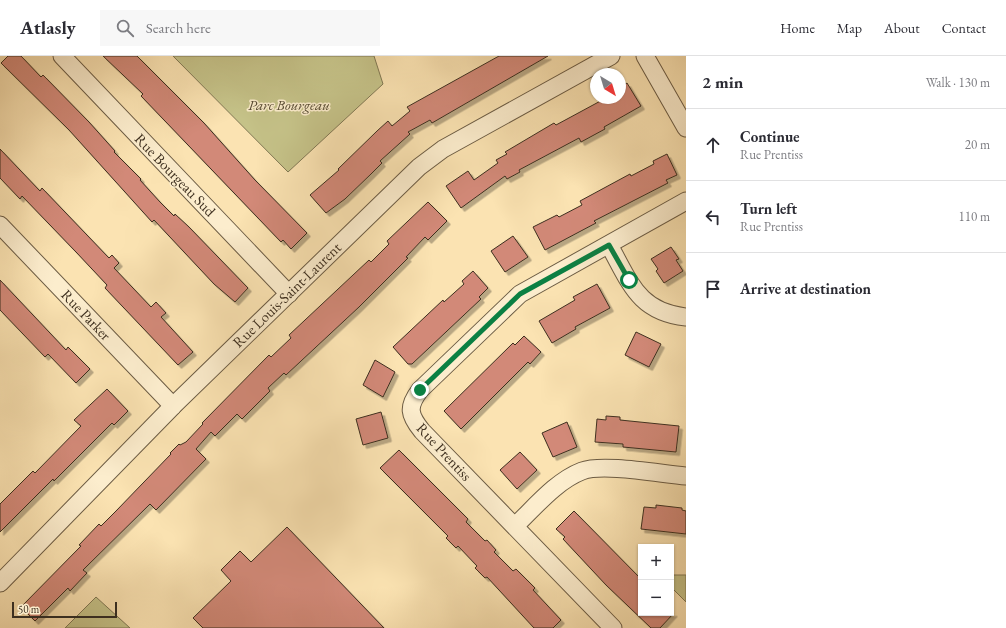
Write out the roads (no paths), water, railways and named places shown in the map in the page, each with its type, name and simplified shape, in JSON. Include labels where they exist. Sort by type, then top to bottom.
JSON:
[{"type":"street","name":"Rue Bourgeau Sud","points":[[62,56],[289,294]]},
{"type":"street","name":"Rue Louis-Saint-Laurent","points":[[0,583],[173,406],[369,214],[431,157],[611,56]]},
{"type":"street","points":[[645,56],[686,128]]},
{"type":"street","name":"Rue Prentiss","points":[[613,628],[422,431],[411,415],[411,407],[414,398],[420,390],[520,294],[686,201]]},
{"type":"street","name":"Rue Parker","points":[[0,225],[173,406]]},
{"type":"street","points":[[609,245],[637,293],[646,304],[672,316],[686,317]]},
{"type":"street","points":[[515,526],[560,484],[583,470],[613,469],[686,476]]},
{"type":"park label","name":"Parc Bourgeau","points":[[289,105]]}]
